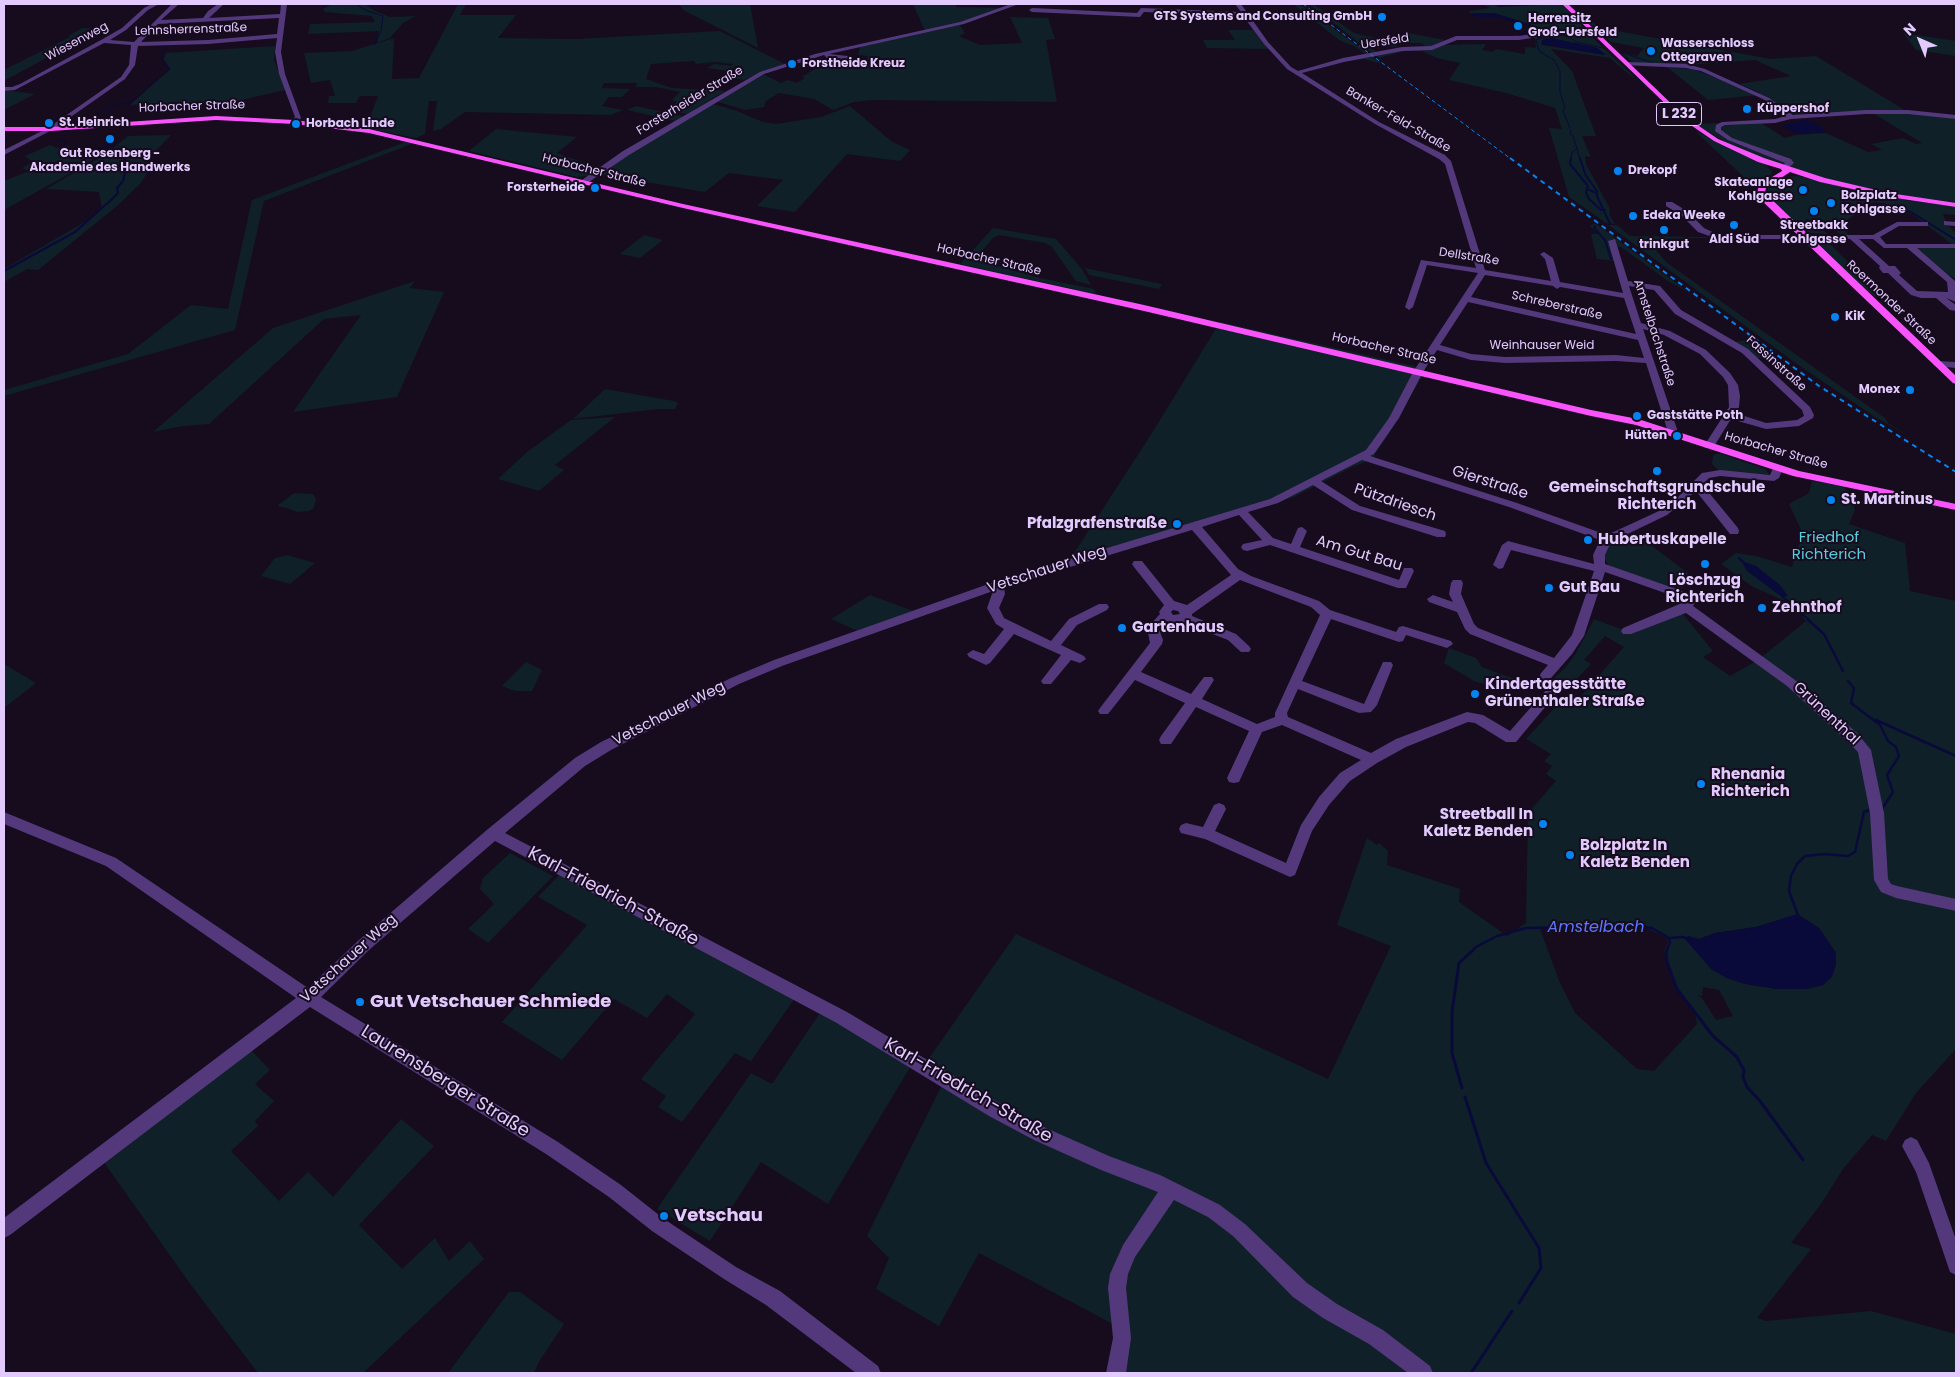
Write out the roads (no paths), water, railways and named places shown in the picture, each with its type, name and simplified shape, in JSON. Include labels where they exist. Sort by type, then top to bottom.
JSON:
[{"type":"main road","name":"L 232","points":[[1565,4],[1686,121],[1716,140],[1761,160],[1779,174]]},
{"type":"main road","points":[[1579,33],[1586,30],[1587,25]]},
{"type":"main road","name":"Horbacher Straße","points":[[4,129],[50,129],[197,118],[294,122],[369,131],[582,182],[1591,413],[1638,422],[1778,468],[1956,507]]},
{"type":"main road","points":[[1779,174],[1808,176],[1882,194],[1956,206]]},
{"type":"main road","name":"Roermonder Straße","points":[[1779,174],[1762,187],[1761,193],[1766,200],[1956,381]]},
{"type":"street","name":"Wiesenweg","points":[[4,89],[11,89],[22,85],[104,42],[156,4]]},
{"type":"street","points":[[4,152],[50,129],[123,78],[132,65],[134,46],[170,7],[176,4]]},
{"type":"street","points":[[205,20],[210,12],[221,4]]},
{"type":"street","points":[[284,4],[278,52],[282,74],[299,117],[294,122]]},
{"type":"street","name":"Forsterheider Straße","points":[[582,182],[626,153],[749,80],[771,70],[817,55],[939,29],[1014,4]]},
{"type":"street","points":[[1195,4],[1197,12]]},
{"type":"street","name":"Banker-Feld-Straße","points":[[1238,4],[1272,50],[1296,73],[1377,123],[1442,157],[1448,163],[1482,272]]},
{"type":"street","points":[[1086,12],[1087,5],[1096,6]]},
{"type":"street","points":[[1131,7],[1140,7],[1140,12]]},
{"type":"street","points":[[1032,10],[1244,14]]},
{"type":"street","points":[[1140,12],[1148,15]]},
{"type":"street","points":[[157,22],[282,16]]},
{"type":"street","points":[[239,24],[247,17]]},
{"type":"street","name":"Uersfeld","points":[[1296,73],[1343,60],[1402,49],[1434,47],[1456,38],[1515,38],[1551,32],[1596,34]]},
{"type":"street","name":"Lehnsherrenstraße","points":[[104,42],[168,43],[280,36]]},
{"type":"street","name":"Forsterheider Straße","points":[[817,55],[848,58]]},
{"type":"street","points":[[1627,64],[1686,66],[1702,70],[1767,99],[1791,117]]},
{"type":"street","points":[[1779,174],[1790,164],[1788,161],[1748,147],[1725,136],[1717,130],[1718,126],[1791,117],[1887,112],[1956,117]]},
{"type":"street","points":[[1669,204],[1684,214],[1701,230],[1712,235],[1875,237],[1897,224],[1925,224]]},
{"type":"street","points":[[1947,222],[1956,224]]},
{"type":"street","points":[[1852,237],[1914,293],[1954,297],[1951,281],[1909,246]]},
{"type":"street","points":[[1875,237],[1884,246],[1956,246]]},
{"type":"street","name":"Amstelbachstraße","points":[[1612,241],[1673,432]]},
{"type":"street","points":[[1544,254],[1549,258],[1557,286]]},
{"type":"street","name":"Dellstraße","points":[[1409,307],[1424,262],[1557,286],[1628,296]]},
{"type":"street","points":[[1418,372],[1467,299],[1482,272]]},
{"type":"street","name":"Fassinstraße","points":[[1625,283],[1657,288],[1678,312],[1723,336],[1745,351],[1807,409],[1809,415],[1808,418],[1799,423],[1766,426],[1730,415]]},
{"type":"street","points":[[1938,295],[1953,308],[1956,308]]},
{"type":"street","name":"Schreberstraße","points":[[1467,299],[1642,338]]},
{"type":"street","points":[[1638,324],[1681,340],[1713,360],[1733,385],[1734,407],[1709,446]]},
{"type":"street","name":"Weinhauser Weid","points":[[1435,347],[1471,357],[1505,360],[1616,358],[1650,361]]},
{"type":"street","points":[[1938,364],[1956,365]]},
{"type":"street","name":"Vetschauer Weg","points":[[4,1229],[308,998],[364,945],[493,834],[588,756],[735,681],[778,662],[998,585],[1274,500],[1370,452],[1394,418],[1418,372]]},
{"type":"street","name":"Gierstraße","points":[[1363,457],[1607,539]]},
{"type":"street","points":[[1186,829],[1207,834],[1290,871],[1306,829],[1324,802],[1345,777],[1372,759],[1401,743],[1467,717],[1478,718],[1511,738],[1555,688],[1544,680],[1545,676],[1557,664],[1578,636],[1600,567],[1599,555],[1602,545],[1607,539],[1663,513],[1682,499],[1699,480],[1711,473],[1774,478],[1778,468]]},
{"type":"street","points":[[1699,480],[1701,490],[1734,532]]},
{"type":"street","name":"Pützdriesch","points":[[1314,481],[1356,508],[1441,534]]},
{"type":"street","name":"Am Gut Bau","points":[[1241,511],[1269,541],[1402,585],[1408,571]]},
{"type":"street","points":[[1194,525],[1234,572],[1240,575],[1315,604],[1326,613],[1400,638],[1403,630],[1447,644]]},
{"type":"street","name":"Am Gut Bau","points":[[1294,549],[1302,532]]},
{"type":"street","points":[[1247,547],[1264,544],[1269,541]]},
{"type":"street","points":[[1499,565],[1508,545],[1600,567]]},
{"type":"street","points":[[1138,564],[1176,620],[1240,575]]},
{"type":"street","name":"Grünenthal","points":[[1600,567],[1678,594],[1689,603],[1686,607],[1791,683],[1852,737],[1864,750],[1877,813],[1881,880],[1886,888],[1896,892],[1956,905]]},
{"type":"street","points":[[1457,583],[1455,594],[1469,626],[1482,636],[1557,664]]},
{"type":"street","points":[[998,585],[999,594],[993,608],[1000,621],[1074,656],[1047,681]]},
{"type":"street","points":[[1433,599],[1461,609]]},
{"type":"street","points":[[1053,646],[1073,622],[1103,607]]},
{"type":"street","points":[[1627,631],[1686,607]]},
{"type":"street","points":[[1104,711],[1156,644],[1157,640],[1153,628],[1169,611]]},
{"type":"street","points":[[1326,613],[1281,713],[1282,720],[1287,724],[1372,759]]},
{"type":"street","points":[[1185,615],[1232,637],[1245,649]]},
{"type":"street","points":[[973,654],[986,660],[1012,628]]},
{"type":"street","points":[[1295,683],[1359,708],[1367,709],[1371,705],[1387,665]]},
{"type":"street","points":[[1133,674],[1257,729],[1282,720]]},
{"type":"street","points":[[1166,740],[1208,680]]},
{"type":"street","points":[[1234,778],[1257,729]]},
{"type":"street","points":[[1207,834],[1219,809]]},
{"type":"street","name":"Laurensberger Straße","points":[[4,818],[112,862],[134,876],[308,998],[560,1153],[615,1190],[658,1225],[730,1273],[773,1298],[871,1373]]},
{"type":"street","name":"Karl-Friedrich-Straße","points":[[493,834],[841,1018],[995,1110],[1040,1134],[1107,1164],[1171,1189],[1214,1211],[1239,1230],[1300,1290],[1330,1311],[1376,1337],[1424,1373]]},
{"type":"street","points":[[1911,1146],[1923,1169],[1956,1266]]},
{"type":"street","points":[[1116,1373],[1122,1338],[1117,1288],[1119,1274],[1129,1251],[1171,1189]]},
{"type":"waterway","points":[[356,4],[365,10],[383,16],[381,30]]},
{"type":"waterway","points":[[127,105],[169,70],[170,68],[164,65],[161,58],[168,44],[182,28]]},
{"type":"waterway","points":[[375,44],[381,31]]},
{"type":"waterway","name":"Amstelbach","points":[[1569,34],[1566,36],[1550,35],[1536,40],[1539,51],[1554,60],[1560,71],[1560,92],[1565,108],[1563,111],[1570,128]]},
{"type":"waterway","points":[[1568,36],[1576,42],[1603,48]]},
{"type":"waterway","points":[[1621,52],[1653,63]]},
{"type":"waterway","points":[[1662,66],[1694,69],[1717,78]]},
{"type":"waterway","points":[[1727,79],[1759,93]]},
{"type":"waterway","points":[[1772,101],[1796,116]]},
{"type":"waterway","points":[[93,116],[115,105],[129,102]]},
{"type":"waterway","points":[[1808,118],[1820,117]]},
{"type":"waterway","name":"Amstelbach","points":[[1571,130],[1570,134],[1573,136],[1577,149]]},
{"type":"waterway","points":[[60,140],[67,142],[65,143]]},
{"type":"waterway","points":[[65,144],[65,150],[71,151]]},
{"type":"waterway","points":[[79,151],[114,146]]},
{"type":"waterway","points":[[118,146],[124,159]]},
{"type":"waterway","points":[[1571,159],[1572,152],[1577,149]]},
{"type":"waterway","name":"Amstelbach","points":[[1577,149],[1580,159]]},
{"type":"waterway","points":[[4,271],[75,232],[111,200],[118,193],[117,188],[123,181],[127,164],[124,158]]},
{"type":"waterway","points":[[1571,158],[1570,164],[1588,186],[1587,189]]},
{"type":"waterway","name":"Amstelbach","points":[[1580,158],[1585,174],[1597,193]]},
{"type":"waterway","points":[[1587,189],[1597,193]]},
{"type":"waterway","points":[[1587,189],[1586,192],[1589,199],[1601,210],[1604,210]]},
{"type":"waterway","name":"Amstelbach","points":[[1597,193],[1604,210]]},
{"type":"waterway","points":[[1886,205],[1911,212],[1956,240]]},
{"type":"waterway","name":"Amstelbach","points":[[1604,210],[1610,224]]},
{"type":"waterway","name":"Amstelbach","points":[[1595,226],[1594,228],[1605,240],[1611,259]]},
{"type":"waterway","name":"Amstelbach","points":[[1739,558],[1745,564]]},
{"type":"waterway","name":"Amstelbach","points":[[1782,596],[1810,621]]},
{"type":"waterway","name":"Amstelbach","points":[[1808,620],[1824,634],[1843,671]]},
{"type":"waterway","name":"Amstelbach","points":[[1848,681],[1854,688],[1851,703],[1880,725],[1888,741],[1896,747],[1899,756],[1887,775],[1893,792],[1882,809]]},
{"type":"waterway","points":[[1876,720],[1956,756]]},
{"type":"waterway","name":"Amstelbach","points":[[1799,918],[1789,891],[1791,876],[1797,864],[1805,856],[1824,854],[1848,856],[1855,852],[1864,812],[1872,809]]},
{"type":"waterway","name":"Amstelbach","points":[[1471,952],[1476,947],[1497,936],[1526,928],[1639,926],[1652,928],[1669,938]]},
{"type":"waterway","name":"Amstelbach","points":[[1669,938],[1683,937],[1689,939]]},
{"type":"waterway","points":[[1666,953],[1670,942],[1669,938]]},
{"type":"waterway","name":"Amstelbach","points":[[1462,1088],[1452,1053],[1452,1012],[1459,963],[1471,952]]},
{"type":"waterway","points":[[1666,953],[1667,962],[1677,989],[1713,1036],[1736,1056],[1744,1070],[1743,1077],[1747,1087],[1760,1101],[1803,1160]]},
{"type":"waterway","name":"Amstelbach","points":[[1465,1097],[1486,1163],[1539,1248],[1541,1268],[1519,1303]]},
{"type":"waterway","name":"Amstelbach","points":[[1471,1373],[1512,1311]]},
{"type":"railway","points":[[1303,4],[1511,159]]},
{"type":"railway","points":[[1510,158],[1819,386],[1956,472]]},
{"type":"place","name":"GTS Systems and Consulting GmbH","points":[[1382,17]]},
{"type":"place","name":"Herrensitz Groß-Uersfeld","points":[[1518,26]]},
{"type":"place","name":"Wasserschloss Ottegraven","points":[[1651,51]]},
{"type":"place","name":"Forstheide Kreuz","points":[[792,64]]},
{"type":"place","name":"Küppershof","points":[[1747,109]]},
{"type":"place","name":"St. Heinrich","points":[[49,123]]},
{"type":"place","name":"Horbach Linde","points":[[296,124]]},
{"type":"place","name":"Gut Rosenberg - Akademie des Handwerks","points":[[110,139]]},
{"type":"place","name":"Drekopf","points":[[1618,171]]},
{"type":"place","name":"Forsterheide","points":[[595,188]]},
{"type":"place","name":"Skateanlage Kohlgasse","points":[[1803,190]]},
{"type":"place","name":"Bolzplatz Kohlgasse","points":[[1831,203]]},
{"type":"place","name":"Streetbakk Kohlgasse","points":[[1814,211]]},
{"type":"place","name":"Edeka Weeke","points":[[1633,216]]},
{"type":"place","name":"Aldi Süd","points":[[1734,225]]},
{"type":"place","name":"trinkgut","points":[[1664,230]]},
{"type":"place","name":"KiK","points":[[1835,317]]},
{"type":"place","name":"Monex","points":[[1910,390]]},
{"type":"place","name":"Gaststätte Poth","points":[[1637,416]]},
{"type":"place","name":"Hütten","points":[[1677,436]]},
{"type":"place","name":"Gemeinschaftsgrundschule Richterich","points":[[1657,471]]},
{"type":"place","name":"St. Martinus","points":[[1831,500]]},
{"type":"place","name":"Pfalzgrafenstraße","points":[[1177,524]]},
{"type":"place","name":"Hubertuskapelle","points":[[1588,540]]},
{"type":"place","name":"Löschzug Richterich","points":[[1705,564]]},
{"type":"place","name":"Gut Bau","points":[[1549,588]]},
{"type":"place","name":"Zehnthof","points":[[1762,608]]},
{"type":"place","name":"Gartenhaus","points":[[1122,628]]},
{"type":"place","name":"Kindertagesstätte Grünenthaler Straße","points":[[1475,694]]},
{"type":"place","name":"Rhenania Richterich","points":[[1701,784]]},
{"type":"place","name":"Streetball In Kaletz Benden","points":[[1543,824]]},
{"type":"place","name":"Bolzplatz In Kaletz Benden","points":[[1570,855]]},
{"type":"place","name":"Gut Vetschauer Schmiede","points":[[360,1002]]},
{"type":"place","name":"Vetschau","points":[[664,1216]]},
{"type":"park label","name":"Friedhof Richterich","points":[[1829,546]]}]
